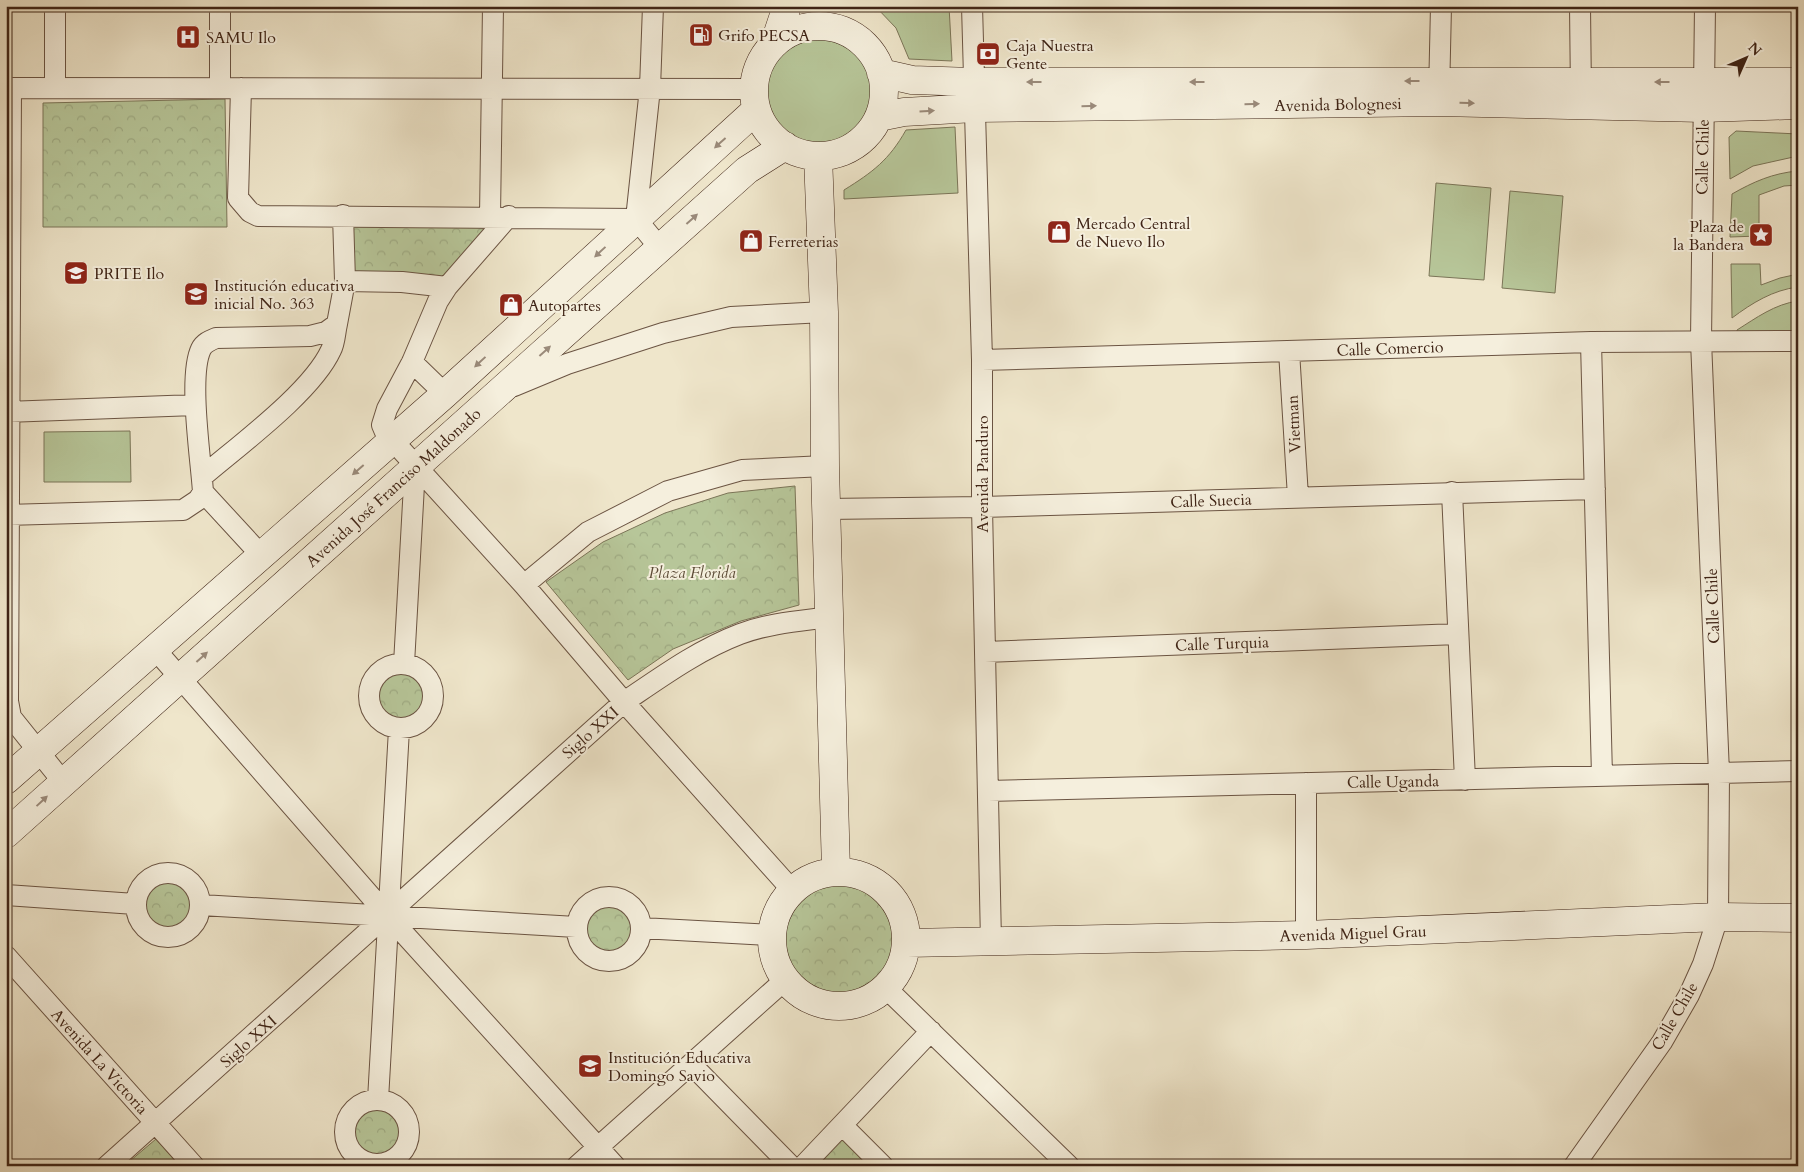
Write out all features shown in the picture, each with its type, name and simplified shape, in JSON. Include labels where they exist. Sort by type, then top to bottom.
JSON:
[{"type":"street","points":[[55,6],[55,88]]},
{"type":"street","points":[[220,6],[220,88]]},
{"type":"street","points":[[493,6],[492,88],[500,216],[447,286],[438,301],[382,425],[391,441],[524,585],[624,702],[792,890]]},
{"type":"street","points":[[653,6],[650,88],[636,219],[660,248]]},
{"type":"street","points":[[775,42],[787,6]]},
{"type":"street","name":"Avenida Panduro","points":[[972,6],[982,360],[982,508],[991,942]]},
{"type":"street","points":[[1439,92],[1441,6]]},
{"type":"street","points":[[1580,6],[1581,93]]},
{"type":"street","name":"Calle Chile","points":[[1574,1166],[1662,1042],[1689,995],[1703,964],[1718,917],[1719,773],[1702,341],[1704,6]]},
{"type":"street","points":[[838,18],[867,47],[881,73],[884,95],[879,117],[871,130],[860,141],[833,154],[818,156],[795,152],[768,131],[755,100],[756,72],[763,55],[775,42],[790,32],[807,26],[825,26],[838,18]]},
{"type":"street","name":"Avenida Bolognesi","points":[[881,73],[974,95]]},
{"type":"street","name":"Avenida Bolognesi","points":[[1704,95],[1798,82]]},
{"type":"street","points":[[63,782],[39,751],[8,727],[8,88],[650,88],[755,100]]},
{"type":"street","points":[[241,88],[238,198],[243,206],[258,216],[500,216],[636,219]]},
{"type":"street","name":"Avenida Bolognesi","points":[[879,117],[974,95],[1581,93],[1704,95],[1798,105]]},
{"type":"street","points":[[6,780],[445,394],[636,219],[755,100]]},
{"type":"street","name":"Avenida José Franciso Maldonado","points":[[10,823],[63,782],[748,170],[785,146]]},
{"type":"street","points":[[818,156],[824,312],[825,466],[836,872]]},
{"type":"street","points":[[202,485],[320,371],[332,349],[345,281],[343,215]]},
{"type":"street","points":[[345,281],[402,282],[447,286]]},
{"type":"street","points":[[498,392],[567,364],[663,333],[731,317],[824,312]]},
{"type":"street","points":[[8,515],[183,510],[198,500],[202,485],[195,405],[198,358],[206,342],[216,338],[310,336],[326,332],[337,324]]},
{"type":"street","name":"Calle Comercio","points":[[982,360],[1591,342],[1798,341]]},
{"type":"street","points":[[1591,342],[1602,776]]},
{"type":"street","name":"Vietman","points":[[1289,351],[1298,497]]},
{"type":"street","points":[[412,362],[445,394]]},
{"type":"street","points":[[8,412],[195,405]]},
{"type":"street","points":[[524,585],[588,532],[668,491],[742,470],[825,466]]},
{"type":"street","points":[[404,664],[415,467]]},
{"type":"street","points":[[202,485],[261,555]]},
{"type":"street","name":"Calle Suecia","points":[[826,510],[982,508],[1595,488]]},
{"type":"street","points":[[1452,492],[1465,780]]},
{"type":"street","name":"Siglo XXI","points":[[107,1166],[388,916],[624,702],[704,650],[740,634],[772,625],[830,617]]},
{"type":"street","name":"Calle Turquia","points":[[985,652],[1458,634]]},
{"type":"street","points":[[154,648],[388,916],[615,1166]]},
{"type":"street","points":[[404,664],[421,671],[427,677],[432,685],[433,704],[424,720],[417,725],[399,729],[391,727],[377,718],[372,711],[368,694],[370,686],[380,672],[387,667],[404,664]]},
{"type":"street","points":[[378,1100],[399,729]]},
{"type":"street","name":"Calle Uganda","points":[[988,791],[1798,771]]},
{"type":"street","points":[[1306,784],[1306,935]]},
{"type":"street","points":[[836,872],[857,874],[876,883],[891,896],[901,912],[907,944],[901,965],[880,994],[864,1002],[843,1006],[821,1004],[805,996],[785,980],[773,952],[771,935],[777,913],[792,890],[809,879],[836,872]]},
{"type":"street","points":[[163,873],[172,873],[189,880],[195,887],[200,905],[200,913],[191,928],[184,933],[168,938],[151,933],[145,928],[136,913],[135,904],[137,895],[147,880],[163,873]]},
{"type":"street","points":[[6,895],[135,904]]},
{"type":"street","points":[[605,896],[623,899],[630,904],[640,919],[641,928],[637,945],[632,952],[617,960],[608,961],[592,956],[585,950],[577,935],[576,927],[582,910],[588,903],[605,896]]},
{"type":"street","points":[[200,905],[576,927]]},
{"type":"street","name":"Avenida Miguel Grau","points":[[907,944],[1306,935],[1718,917],[1798,918]]},
{"type":"street","points":[[641,928],[771,935]]},
{"type":"street","name":"Avenida La Victoria","points":[[6,956],[194,1166]]},
{"type":"street","points":[[577,1166],[785,980]]},
{"type":"street","points":[[886,988],[1069,1166]]},
{"type":"street","points":[[804,1166],[931,1032]]},
{"type":"street","points":[[692,1064],[791,1166]]},
{"type":"street","points":[[370,1100],[388,1101],[402,1112],[407,1120],[409,1138],[401,1155],[385,1164],[375,1165],[359,1159],[353,1154],[348,1147],[344,1130],[349,1114],[355,1108],[370,1100]]},
{"type":"street","points":[[842,1125],[883,1166]]},
{"type":"green space","points":[[875,6],[949,6],[952,61],[909,59],[896,28]]},
{"type":"green space","points":[[819,38],[840,42],[857,54],[869,71],[873,92],[869,113],[857,130],[840,142],[819,146],[798,142],[781,130],[769,113],[765,92],[769,71],[781,54],[798,42]]},
{"type":"green space","points":[[225,99],[227,227],[43,227],[43,103]]},
{"type":"green space","points":[[955,127],[958,193],[844,199],[844,190],[880,164],[893,150],[906,130]]},
{"type":"green space","points":[[1736,131],[1798,134],[1798,156],[1753,166],[1730,179],[1729,137]]},
{"type":"green space","points":[[1798,171],[1798,185],[1784,186],[1759,195],[1759,236],[1730,237],[1732,194],[1764,179]]},
{"type":"green space","points":[[1436,183],[1491,188],[1484,280],[1429,276]]},
{"type":"green space","points":[[1510,191],[1563,196],[1555,293],[1502,288]]},
{"type":"green space","points":[[350,224],[479,224],[491,235],[442,279],[356,274],[350,266]]},
{"type":"green space","points":[[1731,264],[1760,264],[1761,285],[1798,274],[1798,287],[1780,291],[1763,298],[1732,318]]},
{"type":"green space","points":[[1798,301],[1798,336],[1737,337],[1737,330],[1759,316],[1781,305]]},
{"type":"green space","points":[[130,431],[131,482],[44,482],[44,432]]},
{"type":"green space","name":"Plaza Florida","points":[[795,486],[799,605],[741,621],[673,649],[628,680],[546,582],[603,542],[665,513],[728,493]]},
{"type":"green space","points":[[395,672],[405,672],[414,676],[420,682],[423,687],[423,705],[414,716],[405,720],[395,720],[386,716],[380,710],[376,701],[376,691],[380,682],[386,676]]},
{"type":"green space","points":[[840,880],[863,885],[873,890],[882,898],[890,907],[895,917],[900,940],[895,963],[890,973],[882,982],[873,990],[863,995],[840,1000],[817,995],[807,990],[798,982],[790,973],[785,963],[780,940],[785,917],[790,907],[798,898],[807,890],[817,885]]},
{"type":"green space","points":[[165,881],[175,881],[184,885],[190,891],[193,896],[193,914],[184,925],[175,929],[165,929],[156,925],[150,919],[146,910],[146,900],[150,891],[156,885]]},
{"type":"green space","points":[[606,905],[616,905],[625,909],[631,915],[634,920],[634,938],[625,949],[616,953],[606,953],[597,949],[591,943],[587,934],[587,924],[591,915],[597,909]]},
{"type":"green space","points":[[373,1108],[383,1108],[392,1112],[398,1118],[401,1123],[401,1141],[392,1152],[383,1156],[373,1156],[364,1152],[358,1146],[354,1137],[354,1127],[358,1118],[364,1112]]},
{"type":"green space","points":[[843,1138],[871,1166],[815,1166]]},
{"type":"green space","points":[[156,1139],[180,1166],[124,1166]]},
{"type":"place","name":"Grifo PECSA","points":[[701,35]]},
{"type":"place","name":"SAMU Ilo","points":[[188,37]]},
{"type":"place","name":"Caja Nuestra Gente","points":[[988,54]]},
{"type":"place","name":"Mercado Central de Nuevo Ilo","points":[[1059,232]]},
{"type":"place","name":"Plaza de la Bandera","points":[[1761,235]]},
{"type":"place","name":"Ferreterias","points":[[751,241]]},
{"type":"place","name":"PRITE Ilo","points":[[76,273]]},
{"type":"place","name":"Institución educativa inicial No. 363","points":[[196,294]]},
{"type":"place","name":"Autopartes","points":[[511,305]]},
{"type":"place","name":"Institución Educativa Domingo Savio","points":[[590,1066]]}]
